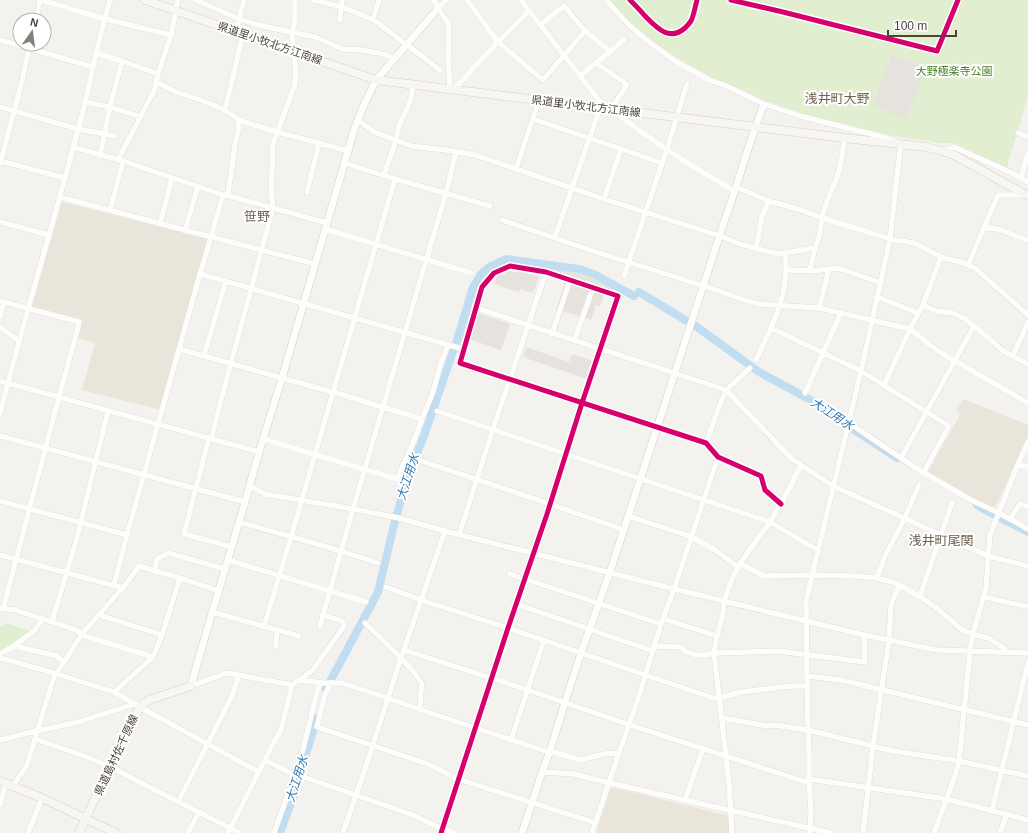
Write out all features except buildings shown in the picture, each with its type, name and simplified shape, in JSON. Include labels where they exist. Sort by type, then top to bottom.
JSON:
[{"type":"main road","name":"県道里小牧北方江南線","points":[[145,0],[376,80],[926,147],[942,151],[964,161],[1027,196]]},
{"type":"main road","name":"県道島村佐千原線","points":[[79,833],[136,713],[137,706],[149,700],[191,686]]},
{"type":"main road","points":[[6,783],[42,798],[116,833]]},
{"type":"street","points":[[38,12],[41,0],[104,19],[171,35]]},
{"type":"street","points":[[0,414],[65,178],[110,0]]},
{"type":"street","points":[[110,210],[121,160],[155,89],[158,74],[171,35],[178,0]]},
{"type":"street","points":[[196,0],[239,19],[258,25],[315,37],[343,49],[379,52],[395,58]]},
{"type":"street","points":[[225,110],[239,32],[239,19],[244,0]]},
{"type":"street","points":[[232,547],[184,534],[274,208],[271,187],[273,144],[294,87],[296,76],[292,32],[295,22],[295,0]]},
{"type":"street","points":[[313,0],[342,8],[372,19],[385,27],[440,70]]},
{"type":"street","points":[[340,20],[342,0]]},
{"type":"street","points":[[372,19],[379,0]]},
{"type":"street","points":[[434,0],[436,10],[448,23],[448,59],[452,89]]},
{"type":"street","points":[[191,686],[314,264],[358,120],[376,80],[446,0]]},
{"type":"street","points":[[467,0],[498,42],[543,80],[585,31]]},
{"type":"street","points":[[521,0],[606,109],[697,168],[736,189],[769,201],[890,239],[914,243],[941,257],[964,263],[976,269],[1028,315]]},
{"type":"street","points":[[606,0],[628,24],[645,39],[666,55],[709,80],[724,85],[764,104],[813,120],[887,138],[901,144],[890,239],[881,283],[806,601],[809,781],[811,810],[810,831]]},
{"type":"street","points":[[540,25],[564,6],[585,31],[610,52]]},
{"type":"street","points":[[452,89],[529,11]]},
{"type":"street","points":[[0,40],[12,42]]},
{"type":"street","points":[[580,76],[624,40]]},
{"type":"street","points":[[29,52],[0,162],[65,178]]},
{"type":"street","points":[[48,52],[93,67]]},
{"type":"street","points":[[96,54],[122,60],[158,74]]},
{"type":"street","points":[[100,155],[122,60]]},
{"type":"street","points":[[556,237],[589,138],[606,109],[627,85],[596,63]]},
{"type":"street","points":[[156,82],[176,92],[225,110],[241,121],[348,151]]},
{"type":"street","points":[[384,175],[396,140],[399,126],[406,111],[413,84]]},
{"type":"street","points":[[624,276],[667,149],[686,84]]},
{"type":"street","points":[[516,169],[539,100]]},
{"type":"street","points":[[85,102],[110,107],[141,117]]},
{"type":"street","points":[[522,833],[581,653],[624,530],[755,127],[764,104]]},
{"type":"street","points":[[0,107],[78,129],[115,136]]},
{"type":"street","points":[[533,119],[662,163]]},
{"type":"street","points":[[114,585],[200,274],[225,195],[228,193],[239,120]]},
{"type":"street","points":[[358,120],[374,132],[411,146],[434,148],[475,155],[756,249],[778,254],[815,248]]},
{"type":"street","points":[[1018,133],[1028,137]]},
{"type":"street","points":[[810,270],[820,234],[822,218],[828,198],[836,180],[843,150],[844,138]]},
{"type":"street","points":[[307,192],[319,143]]},
{"type":"street","points":[[73,147],[121,160],[225,195],[274,208],[376,245],[471,273]]},
{"type":"street","points":[[942,151],[954,147],[1012,173],[1028,182]]},
{"type":"street","points":[[604,199],[621,149]]},
{"type":"street","points":[[320,626],[404,333],[446,193],[456,152]]},
{"type":"street","points":[[1021,178],[1028,152]]},
{"type":"street","points":[[344,163],[490,206]]},
{"type":"street","points":[[160,224],[172,178]]},
{"type":"street","points":[[264,626],[396,179]]},
{"type":"street","points":[[185,230],[198,186]]},
{"type":"street","points":[[968,265],[998,195],[1027,196]]},
{"type":"street","points":[[59,197],[314,264]]},
{"type":"street","points":[[756,249],[762,216],[769,201]]},
{"type":"street","points":[[502,220],[751,302],[780,306],[819,308],[910,329],[931,346],[1028,403]]},
{"type":"street","points":[[0,222],[49,235]]},
{"type":"street","points":[[983,229],[988,227],[1028,240]]},
{"type":"street","points":[[756,360],[780,306],[787,270],[786,253]]},
{"type":"street","points":[[884,385],[923,305],[941,257]]},
{"type":"street","points":[[441,831],[474,727],[550,504],[582,403],[618,296],[546,272],[510,266],[494,273],[482,287],[460,363],[582,403],[657,427],[706,444],[718,457],[762,476],[765,490],[781,504]]},
{"type":"street","points":[[787,270],[838,268],[881,283]]},
{"type":"street","points":[[819,308],[829,269]]},
{"type":"street","points":[[459,535],[492,429],[546,272]]},
{"type":"street","points":[[200,274],[464,350]]},
{"type":"street","points":[[552,334],[570,280]]},
{"type":"street","points":[[204,356],[226,281]]},
{"type":"street","points":[[574,341],[593,288]]},
{"type":"street","points":[[877,297],[918,313]]},
{"type":"street","points":[[0,317],[2,301],[79,322],[80,324],[2,609],[15,610],[76,630],[85,636],[154,657]]},
{"type":"street","points":[[923,305],[936,311],[953,313],[965,319],[1003,351],[1028,364]]},
{"type":"street","points":[[476,308],[600,350],[726,390],[792,459],[834,486],[988,556],[1028,566]]},
{"type":"street","points":[[805,392],[840,313]]},
{"type":"street","points":[[1014,356],[1028,322]]},
{"type":"street","points":[[901,458],[974,326]]},
{"type":"street","points":[[0,327],[19,341]]},
{"type":"street","points":[[771,328],[861,371],[949,426],[925,470]]},
{"type":"street","points":[[263,439],[398,479],[452,346]]},
{"type":"street","points":[[179,349],[422,419]]},
{"type":"street","points":[[706,444],[726,390],[750,368]]},
{"type":"street","points":[[0,381],[259,452]]},
{"type":"street","points":[[52,622],[81,522],[108,411]]},
{"type":"street","points":[[437,411],[770,522],[819,551]]},
{"type":"street","points":[[848,424],[914,467],[971,500],[998,515],[1028,528]]},
{"type":"street","points":[[0,436],[245,502]]},
{"type":"street","points":[[934,833],[959,761],[970,651],[973,634],[986,588],[990,535],[1028,442]]},
{"type":"street","points":[[592,833],[630,725],[645,674],[718,457]]},
{"type":"street","points":[[418,460],[624,530]]},
{"type":"street","points":[[1018,464],[1028,467]]},
{"type":"street","points":[[732,833],[726,756],[714,653],[717,636],[723,613],[724,601],[732,579],[739,565],[781,504],[801,466]]},
{"type":"street","points":[[877,578],[885,556],[905,518],[919,485]]},
{"type":"street","points":[[250,486],[265,494],[397,517],[459,535],[864,635],[937,650],[1028,653]]},
{"type":"street","points":[[0,501],[127,535]]},
{"type":"street","points":[[920,596],[952,503]]},
{"type":"street","points":[[1010,519],[1020,504],[1028,507]]},
{"type":"street","points":[[628,516],[692,537],[739,565],[764,576],[812,575],[877,578],[896,583],[920,596],[962,630],[988,638],[1004,648],[1006,652]]},
{"type":"street","points":[[240,522],[378,563]]},
{"type":"street","points":[[343,833],[445,531]]},
{"type":"street","points":[[154,571],[157,559],[168,553],[225,569]]},
{"type":"street","points":[[0,555],[123,588]]},
{"type":"street","points":[[228,560],[366,602]]},
{"type":"street","points":[[0,805],[6,783],[27,765],[56,674],[82,634],[123,588],[139,566],[219,591]]},
{"type":"street","points":[[510,574],[599,604],[717,636]]},
{"type":"street","points":[[114,692],[154,657],[180,578]]},
{"type":"street","points":[[863,833],[873,746],[889,640],[891,606],[900,585]]},
{"type":"street","points":[[386,587],[716,699],[741,692],[791,686],[807,686]]},
{"type":"street","points":[[984,597],[1028,607]]},
{"type":"street","points":[[516,604],[590,630],[654,648],[680,647],[695,655],[778,651],[865,662],[864,635]]},
{"type":"street","points":[[212,612],[299,636]]},
{"type":"street","points":[[99,615],[162,636]]},
{"type":"street","points":[[229,831],[281,730],[292,685],[312,671],[344,625],[342,621],[323,615]]},
{"type":"street","points":[[0,654],[36,630],[43,619]]},
{"type":"street","points":[[364,623],[401,658],[421,682],[421,710]]},
{"type":"street","points":[[276,646],[277,630]]},
{"type":"street","points":[[511,740],[544,640]]},
{"type":"street","points":[[14,646],[57,656],[63,662]]},
{"type":"street","points":[[404,650],[565,702],[703,749],[809,781],[946,799],[1028,820]]},
{"type":"street","points":[[0,658],[114,692],[259,772]]},
{"type":"street","points":[[992,810],[1028,663]]},
{"type":"street","points":[[191,686],[227,673],[292,685]]},
{"type":"street","points":[[178,802],[231,698],[239,675]]},
{"type":"street","points":[[807,676],[840,680],[882,689],[1028,725]]},
{"type":"street","points":[[299,680],[322,683],[342,683],[511,740],[580,760],[603,754],[619,753]]},
{"type":"street","points":[[274,833],[298,775],[315,699],[322,683]]},
{"type":"street","points":[[330,683],[317,726],[428,764],[458,779],[596,824]]},
{"type":"street","points":[[0,740],[38,730],[79,722],[137,706]]},
{"type":"street","points":[[722,718],[767,726],[780,726],[808,730],[893,751],[959,761],[1028,776]]},
{"type":"street","points":[[35,739],[111,767],[198,812],[229,831],[240,833]]},
{"type":"street","points":[[685,800],[703,749]]},
{"type":"street","points":[[265,760],[298,775],[413,815],[441,831],[456,833]]},
{"type":"street","points":[[542,772],[574,774],[810,831],[831,833]]},
{"type":"street","points":[[28,833],[42,798]]},
{"type":"street","points":[[188,833],[198,812]]},
{"type":"street","points":[[1000,833],[1007,814]]},
{"type":"shaded area","points":[[892,54],[926,68],[906,119],[873,106]]},
{"type":"shaded area","points":[[62,202],[207,239],[161,410],[82,390],[95,343],[77,338],[83,320],[32,306]]},
{"type":"shaded area","points":[[506,261],[583,274],[614,288],[613,291],[549,270],[515,264],[505,265],[489,274],[482,283],[462,345],[458,344],[476,286],[480,279],[488,271]]},
{"type":"shaded area","points":[[506,270],[516,273],[517,270],[539,277],[533,293],[520,289],[519,292],[494,284],[498,273],[504,275]]},
{"type":"shaded area","points":[[566,280],[605,293],[600,306],[596,305],[591,320],[556,309]]},
{"type":"shaded area","points":[[478,313],[510,324],[501,350],[469,339]]},
{"type":"shaded area","points":[[526,347],[569,362],[572,354],[593,361],[587,379],[523,357]]},
{"type":"shaded area","points":[[963,399],[1028,425],[1028,435],[996,506],[989,508],[928,472],[960,415],[957,410]]},
{"type":"shaded area","points":[[612,788],[729,816],[730,833],[596,833]]},
{"type":"green space","name":"大野極楽寺公園","points":[[609,0],[1028,0],[1028,95],[1007,167],[953,143],[940,143],[894,136],[808,115],[766,101],[707,75],[677,58],[631,23]]},
{"type":"green space","points":[[6,623],[30,631],[0,651],[0,627]]},
{"type":"waterway","name":"大江用水","points":[[326,689],[378,592],[407,478],[424,436],[457,340],[473,287],[481,274],[489,267],[506,259],[579,269],[594,274],[634,296]]},
{"type":"waterway","name":"大江用水","points":[[639,293],[697,327],[759,372],[820,405],[854,430],[897,458]]},
{"type":"waterway","name":"大江用水","points":[[977,505],[1028,532]]},
{"type":"waterway","name":"大江用水","points":[[280,833],[293,797],[317,718]]},
{"type":"cycle path","points":[[630,0],[658,28],[674,34],[685,28],[690,22],[697,0]]},
{"type":"cycle path","points":[[731,0],[937,51],[958,0]]},
{"type":"cycle path","points":[[441,833],[547,514],[582,403],[618,296],[546,272],[510,266],[494,273],[482,287],[460,363],[706,443],[718,457],[761,476],[765,490],[781,504]]},
{"type":"district","name":"浅井町大野","points":[[837,98]]},
{"type":"district","name":"笹野","points":[[257,216]]},
{"type":"district","name":"浅井町尾関","points":[[941,540]]}]
